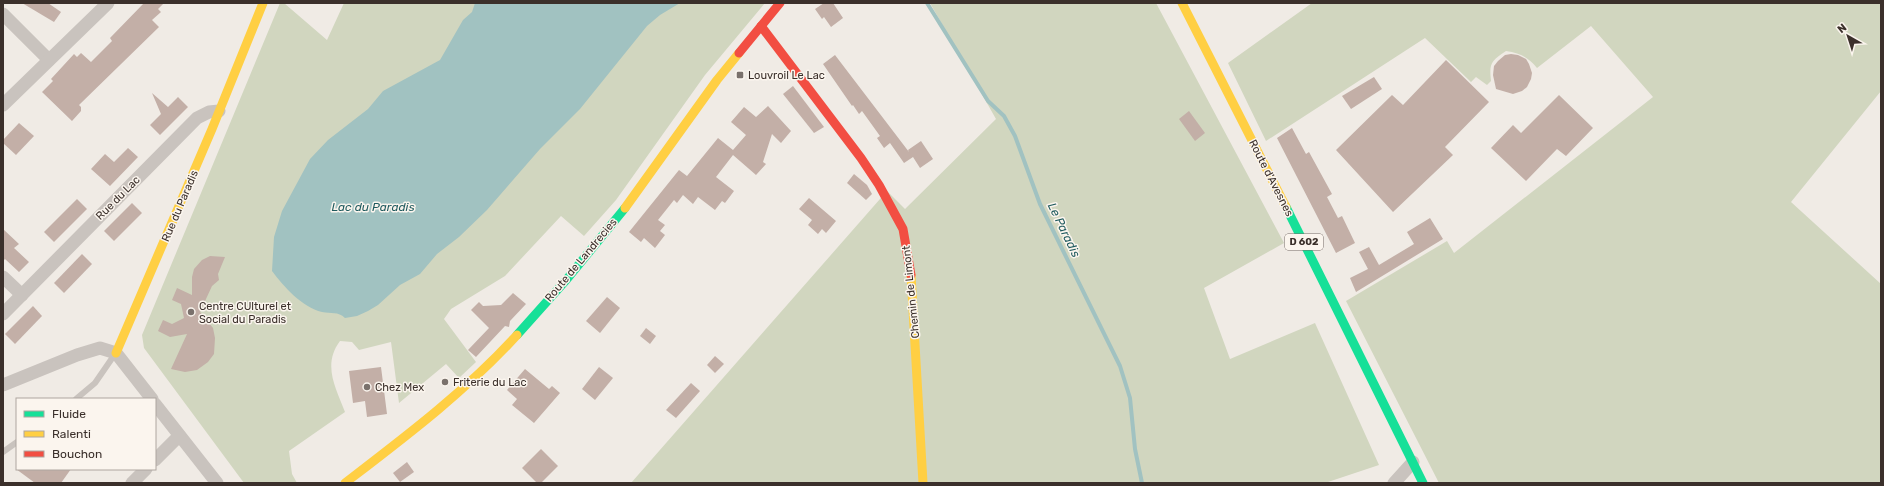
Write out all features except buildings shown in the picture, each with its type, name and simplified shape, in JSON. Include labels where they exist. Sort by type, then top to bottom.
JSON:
[{"type":"main road","name":"Rue du Paradis","points":[[116,353],[126,333],[263,3]]},
{"type":"main road","name":"Route de Landrecies","points":[[345,483],[414,430],[490,364],[567,279],[610,228],[647,180],[716,80],[780,3]]},
{"type":"main road","name":"Route d'Avesnes","points":[[1182,3],[1321,276],[1423,483]]},
{"type":"main road","name":"Chemin de Limont","points":[[761,26],[861,158],[879,185],[903,229],[912,280],[921,425],[922,483]]},
{"type":"street","points":[[3,104],[108,3]]},
{"type":"street","points":[[3,14],[49,60]]},
{"type":"street","name":"Rue du Lac","points":[[3,314],[197,118],[210,112],[219,111]]},
{"type":"street","points":[[3,277],[22,295]]},
{"type":"street","points":[[3,385],[77,355],[100,348],[116,353],[151,398]]},
{"type":"street","points":[[156,405],[217,483]]},
{"type":"street","points":[[156,459],[179,436]]},
{"type":"street","points":[[1394,483],[1413,462]]},
{"type":"street","points":[[132,483],[145,470]]},
{"type":"lane","points":[[77,398],[95,383],[116,353]]},
{"type":"lane","points":[[3,452],[16,443]]},
{"type":"green space","points":[[280,3],[284,3],[327,40],[344,3],[765,3],[705,75],[616,200],[584,236],[561,216],[505,276],[451,309],[444,319],[476,362],[459,378],[446,364],[399,403],[391,342],[359,350],[352,342],[340,341],[332,359],[331,368],[332,376],[345,412],[289,451],[292,474],[297,483],[244,483],[144,348],[142,335]]},
{"type":"green space","points":[[930,3],[1156,3],[1284,243],[1204,288],[1230,359],[1315,323],[1379,465],[1325,483],[631,483],[887,191],[905,209],[996,119]]},
{"type":"green space","points":[[1312,3],[1881,3],[1881,91],[1791,202],[1881,284],[1881,483],[1439,483],[1346,301],[1447,241],[1454,253],[1653,97],[1591,26],[1537,68],[1523,56],[1506,51],[1497,57],[1492,63],[1490,70],[1491,81],[1487,85],[1476,77],[1471,82],[1425,38],[1266,141],[1228,63]]},
{"type":"water","name":"Lac du Paradis","points":[[475,3],[680,3],[660,15],[647,26],[580,109],[540,149],[487,210],[459,237],[437,254],[420,274],[400,285],[378,305],[357,316],[345,318],[340,314],[322,312],[307,306],[288,290],[272,271],[274,237],[282,211],[310,159],[328,140],[368,109],[383,91],[440,60],[463,20],[472,12]]},
{"type":"waterway","name":"Le Paradis","points":[[927,3],[988,101],[1004,116],[1015,136],[1040,204],[1120,366],[1130,398],[1135,449],[1142,483]]},
{"type":"traffic: fast","points":[[1286,207],[1423,483]]},
{"type":"traffic: fast","points":[[517,335],[567,279],[625,208]]},
{"type":"traffic: slow","points":[[116,353],[212,129],[263,3]]},
{"type":"traffic: slow","points":[[1182,3],[1286,207]]},
{"type":"traffic: slow","points":[[625,208],[717,80],[739,53]]},
{"type":"traffic: slow","points":[[911,275],[923,483]]},
{"type":"traffic: slow","points":[[345,483],[434,413],[477,375],[517,335]]},
{"type":"traffic: jam","points":[[739,53],[780,3]]},
{"type":"traffic: jam","points":[[761,26],[861,158],[879,185],[903,229],[911,275]]},
{"type":"place","name":"Louvroil Le Lac","points":[[740,75]]},
{"type":"place","name":"Centre CUlturel et Social du Paradis","points":[[191,312]]},
{"type":"place","name":"Friterie du Lac","points":[[445,382]]},
{"type":"place","name":"Chez Mex","points":[[367,387]]}]
